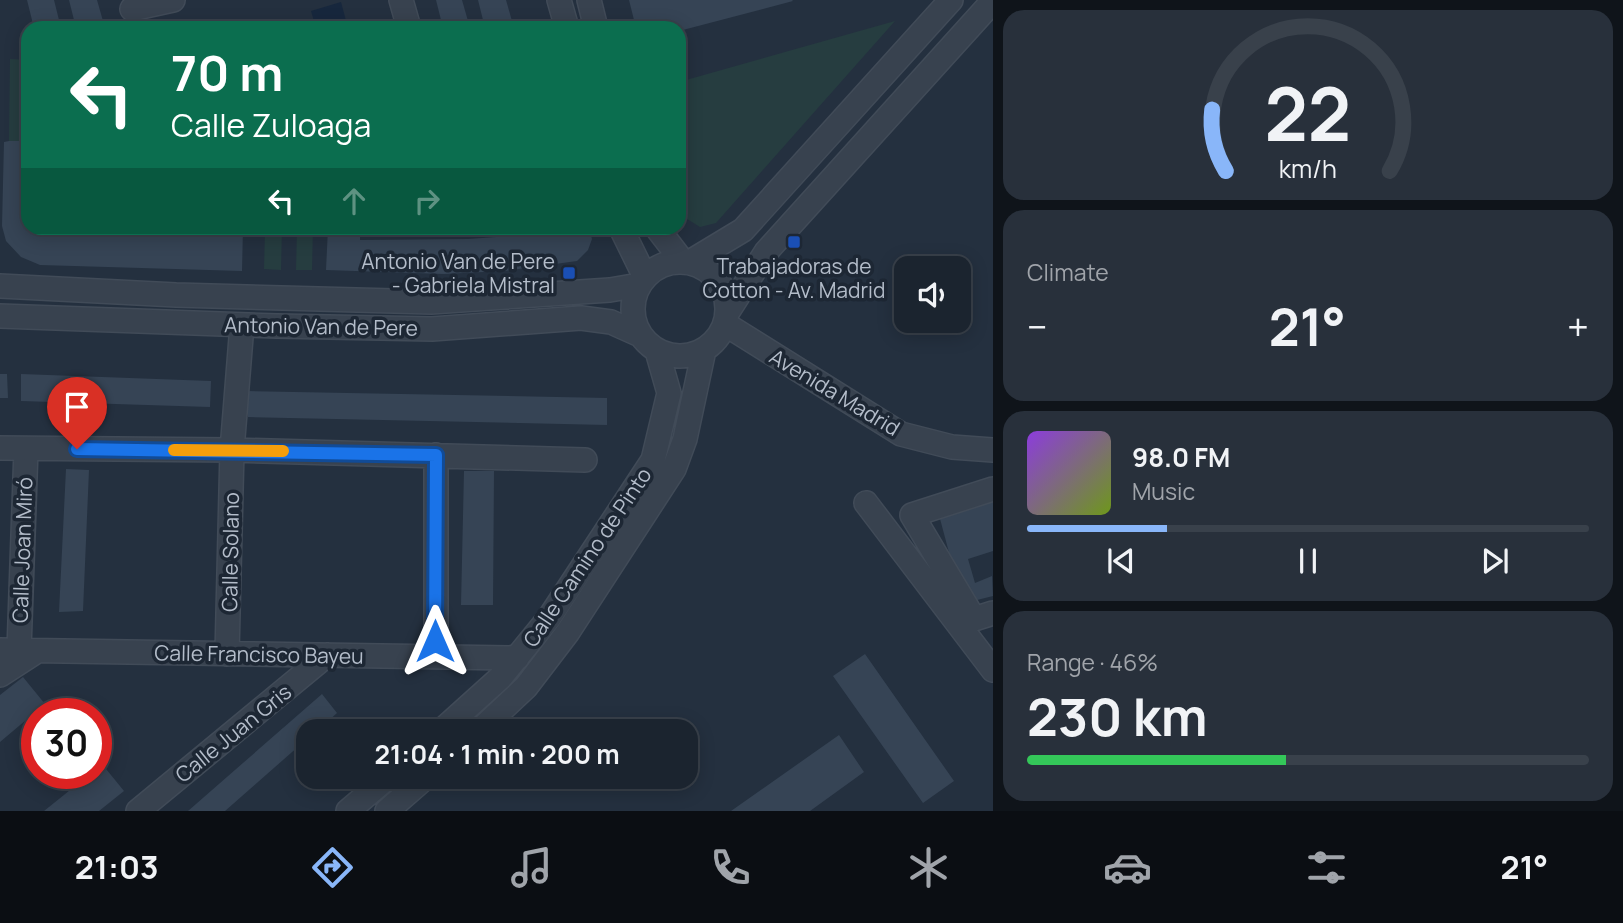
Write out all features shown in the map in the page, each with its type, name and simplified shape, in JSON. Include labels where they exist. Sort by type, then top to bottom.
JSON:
[{"type":"street","points":[[133,12],[173,0]]},
{"type":"street","points":[[401,0],[407,21]]},
{"type":"street","points":[[559,0],[565,21]]},
{"type":"street","points":[[589,0],[594,21]]},
{"type":"street","points":[[687,262],[743,230],[951,0]]},
{"type":"street","points":[[726,319],[726,299],[722,287],[703,267],[687,262],[664,264],[642,281],[632,306],[640,335],[657,351],[681,356],[704,350],[713,343],[766,252],[993,1]]},
{"type":"street","points":[[624,235],[642,281]]},
{"type":"street","points":[[663,235],[687,262]]},
{"type":"street","name":"Antonio Van de Pere","points":[[0,286],[176,295],[431,302],[610,290],[642,281]]},
{"type":"street","name":"Antonio Van de Pere","points":[[0,316],[242,325],[432,328],[581,318],[611,322],[640,335]]},
{"type":"street","name":"Avenida Madrid","points":[[726,319],[901,434],[952,447],[993,450]]},
{"type":"street","name":"Calle Solano","points":[[227,654],[232,450],[242,325]]},
{"type":"street","name":"Calle Camino de Pinto","points":[[492,719],[526,687],[568,632],[674,469],[685,439],[704,350]]},
{"type":"street","name":"Calle Camino de Pinto","points":[[454,719],[500,678],[549,618],[653,460],[669,393],[657,351]]},
{"type":"street","points":[[0,448],[232,450],[585,460]]},
{"type":"street","name":"Calle Joan Miró","points":[[18,650],[26,449]]},
{"type":"street","points":[[436,455],[436,657]]},
{"type":"street","points":[[993,489],[912,516],[974,619],[993,613]]},
{"type":"street","points":[[866,503],[993,670]]},
{"type":"street","points":[[0,675],[18,650]]},
{"type":"street","name":"Calle Francisco Bayeu","points":[[18,650],[517,659]]},
{"type":"street","name":"Calle Juan Gris","points":[[138,811],[327,655]]},
{"type":"street","points":[[348,811],[374,789]]},
{"type":"street","points":[[387,811],[412,789]]},
{"type":"green space","points":[[895,21],[716,223],[700,227],[686,218],[686,80]]},
{"type":"green space","points":[[10,59],[21,60],[21,141],[9,141]]},
{"type":"green space","points":[[265,235],[282,235],[281,270],[264,269]]},
{"type":"green space","points":[[297,235],[313,235],[312,270],[296,270]]},
{"type":"water","points":[[341,2],[346,21],[314,21],[311,11]]},
{"type":"building","points":[[27,0],[54,0],[59,21],[32,21]]},
{"type":"building","points":[[69,0],[97,0],[103,21],[74,21]]},
{"type":"building","points":[[436,0],[462,0],[468,21],[441,21]]},
{"type":"building","points":[[478,0],[506,0],[512,21],[483,21]]},
{"type":"building","points":[[629,0],[793,1],[686,29],[686,21],[634,21]]},
{"type":"building","points":[[21,141],[21,235],[243,235],[242,271],[40,265],[21,257],[6,241],[2,226],[4,142]]},
{"type":"building","points":[[328,235],[360,235],[360,240],[468,239],[524,235],[591,235],[592,239],[588,250],[577,261],[504,271],[444,274],[326,270]]},
{"type":"building","points":[[0,374],[7,374],[8,398],[0,398]]},
{"type":"building","points":[[21,374],[211,381],[210,407],[21,401]]},
{"type":"building","points":[[247,391],[607,398],[607,425],[248,417]]},
{"type":"building","points":[[66,469],[89,470],[83,611],[59,612]]},
{"type":"building","points":[[464,471],[494,471],[493,605],[461,605]]},
{"type":"building","points":[[993,497],[993,551],[968,559],[975,583],[992,576],[993,596],[969,602],[959,590],[939,515]]},
{"type":"building","points":[[865,654],[954,781],[923,803],[833,676]]},
{"type":"building","points":[[23,677],[40,698],[21,698],[21,724],[0,742],[0,695]]},
{"type":"building","points":[[322,694],[337,713],[330,719],[296,719],[296,749],[225,811],[188,811]]},
{"type":"building","points":[[839,735],[864,772],[810,811],[731,811]]},
{"type":"building","points":[[112,776],[124,791],[99,811],[44,811],[71,789],[112,789]]},
{"type":"slow traffic","points":[[174,450],[283,451]]},
{"type":"place","name":"Trabajadoras de Cotton - Av. Madrid","points":[[794,242]]},
{"type":"place","name":"Antonio Van de Pere - Gabriela Mistral","points":[[569,273]]},
{"type":"route","points":[[77,449],[436,455],[435,641]]}]
